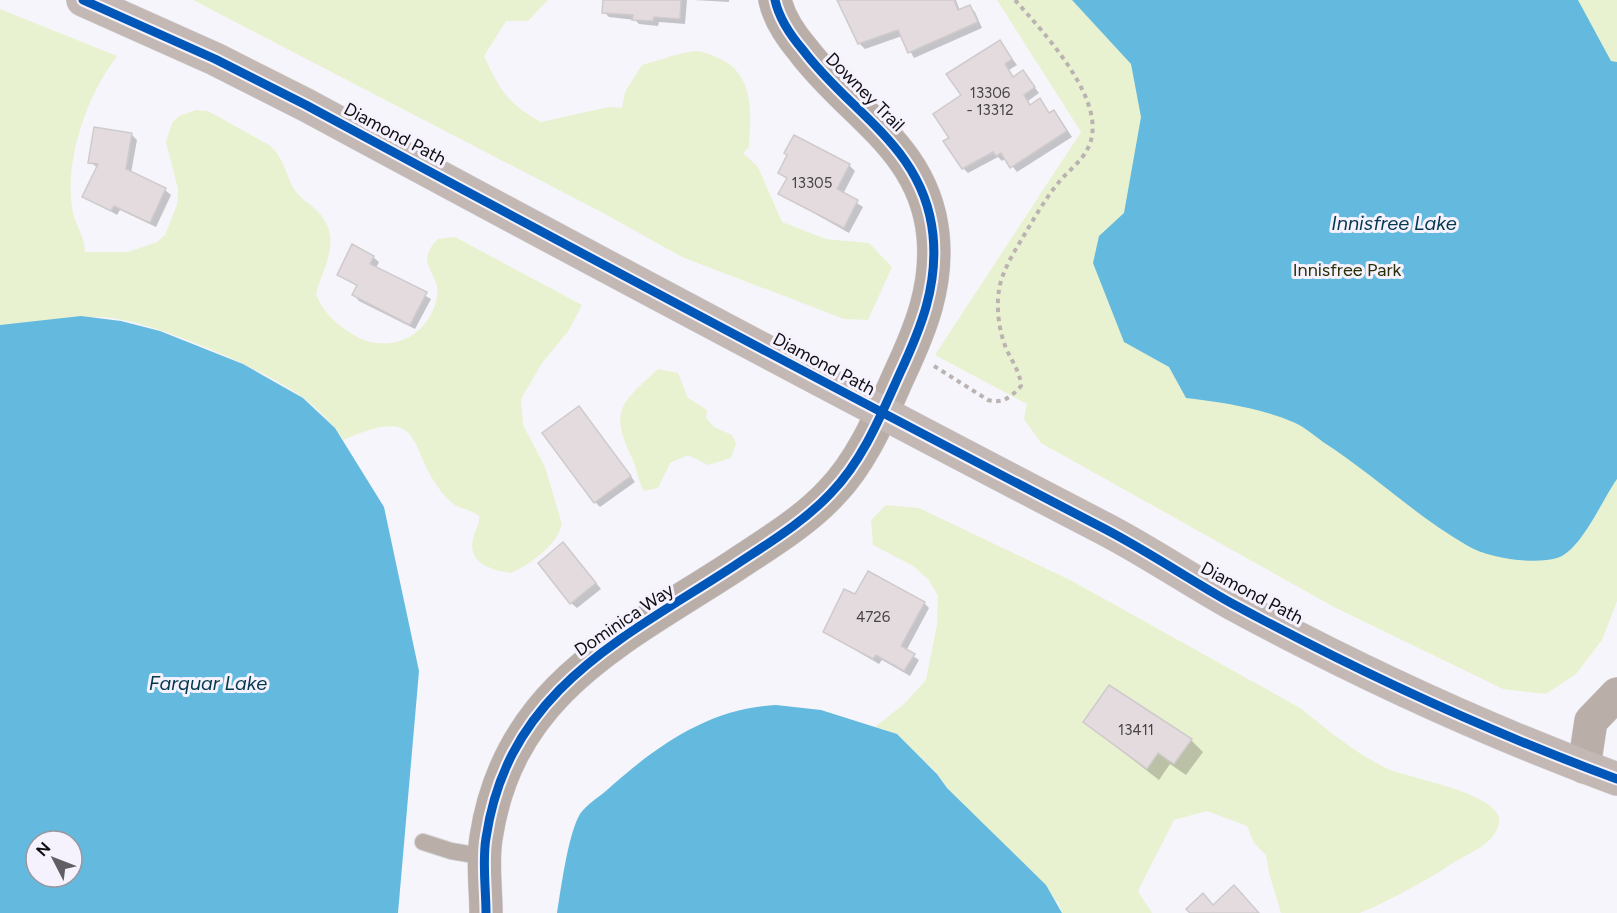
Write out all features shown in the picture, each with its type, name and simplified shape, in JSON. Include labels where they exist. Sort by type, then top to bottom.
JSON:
[{"type":"street","name":"Diamond Path","points":[[83,0],[215,59],[306,105],[882,414],[1125,540],[1233,604],[1385,682],[1490,731],[1617,779]]},
{"type":"street","name":"Downey Trail","points":[[775,0],[795,41],[821,74],[886,134],[906,158],[923,189],[933,232],[935,268],[927,309],[882,414]]},
{"type":"street","name":"Dominica Way","points":[[486,913],[486,840],[502,776],[515,748],[556,691],[587,664],[816,508],[851,470],[882,414]]},
{"type":"street","points":[[1584,767],[1591,721],[1617,694]]},
{"type":"lane","points":[[423,843],[486,857]]},
{"type":"path","points":[[909,353],[988,400],[998,402],[1006,399],[1020,386],[1020,375],[1006,348],[1000,326],[998,291],[1002,276],[1047,198],[1087,150],[1093,138],[1094,119],[1084,90],[1058,52],[1015,0]]},
{"type":"green space","points":[[193,0],[548,0],[528,21],[506,21],[484,56],[500,87],[512,102],[541,122],[609,107],[622,108],[625,92],[642,65],[689,52],[699,51],[710,54],[730,65],[745,84],[750,121],[749,147],[743,153],[758,167],[782,222],[826,239],[869,243],[892,267],[868,320],[844,319],[682,257],[605,214]]},
{"type":"green space","name":"Innisfree Lake","points":[[997,0],[1617,0],[1617,601],[1602,640],[1576,674],[1546,694],[1503,689],[1334,607],[1041,443],[1024,419],[1027,404],[935,355],[1081,132]]},
{"type":"green space","points":[[0,9],[117,56],[96,89],[75,148],[71,188],[72,208],[85,252],[128,252],[157,242],[165,235],[177,205],[178,189],[166,142],[172,123],[179,116],[196,110],[208,111],[269,145],[281,160],[294,189],[321,215],[327,225],[330,244],[316,294],[331,317],[352,334],[365,340],[392,343],[416,333],[432,311],[437,297],[436,281],[430,269],[428,256],[438,239],[455,237],[582,305],[569,330],[542,363],[521,399],[523,425],[545,467],[562,524],[560,531],[549,546],[534,560],[510,573],[482,564],[477,560],[472,547],[479,516],[451,502],[436,484],[413,438],[404,430],[391,426],[372,429],[343,440],[324,417],[302,397],[260,372],[204,346],[146,326],[100,317],[25,325],[0,325]]},
{"type":"green space","points":[[658,369],[678,373],[688,398],[707,410],[706,418],[714,427],[732,435],[736,444],[731,458],[708,465],[688,455],[670,463],[658,488],[644,491],[624,440],[621,416],[628,398]]},
{"type":"green space","points":[[886,505],[919,508],[1072,581],[1302,709],[1343,742],[1376,763],[1399,773],[1454,789],[1488,804],[1497,813],[1499,824],[1496,832],[1476,850],[1415,886],[1366,911],[1359,913],[1281,913],[1266,855],[1254,843],[1247,826],[1207,811],[1174,820],[1138,891],[1152,913],[1062,913],[1059,904],[947,788],[937,773],[897,734],[875,727],[904,704],[926,680],[937,625],[938,596],[928,579],[913,566],[873,545],[871,520]]},
{"type":"water","name":"Innisfree Lake","points":[[1072,0],[1578,0],[1611,61],[1617,62],[1617,479],[1574,546],[1557,558],[1536,561],[1499,557],[1468,546],[1449,535],[1301,426],[1254,409],[1186,398],[1169,367],[1124,342],[1093,263],[1099,236],[1124,213],[1141,117],[1131,64]]},
{"type":"water","name":"Farquar Lake","points":[[81,316],[121,321],[160,331],[243,364],[303,398],[335,428],[384,507],[419,671],[398,913],[0,913],[0,325]]},
{"type":"water","points":[[776,705],[821,710],[897,734],[937,774],[947,788],[1046,885],[1062,913],[557,913],[572,835],[580,814],[586,807],[645,759],[685,732],[728,713]]},
{"type":"building","points":[[603,0],[681,0],[680,19],[654,17],[653,21],[632,20],[633,15],[602,13]]},
{"type":"building","points":[[837,0],[954,0],[958,10],[970,5],[978,22],[908,53],[898,30],[858,44]]},
{"type":"building","points":[[1000,40],[1012,59],[1005,64],[1013,77],[1023,70],[1035,87],[1024,95],[1030,105],[1040,98],[1049,113],[1054,110],[1067,131],[1010,168],[1001,153],[996,156],[993,152],[962,169],[943,141],[949,138],[933,114],[961,95],[946,74]]},
{"type":"building","points":[[94,127],[132,133],[126,169],[166,188],[150,223],[114,206],[111,211],[82,197],[98,164],[88,163]]},
{"type":"building","points":[[794,135],[850,164],[837,189],[858,200],[844,228],[778,194],[787,178],[778,173],[787,155],[784,153]]},
{"type":"building","points":[[352,244],[374,256],[370,264],[427,292],[410,325],[352,295],[357,285],[337,275]]},
{"type":"building","points":[[579,406],[631,476],[594,503],[542,433]]},
{"type":"building","points":[[563,542],[596,583],[570,604],[538,563]]},
{"type":"building","points":[[868,571],[925,602],[901,646],[915,654],[904,671],[876,655],[873,659],[823,632],[844,589],[855,594]]},
{"type":"building","points":[[1109,685],[1192,739],[1174,764],[1158,753],[1147,769],[1083,722]]},
{"type":"building","points":[[1234,885],[1259,913],[1190,913],[1186,909],[1203,893],[1213,905]]},
{"type":"cycle path","points":[[83,0],[215,59],[306,105],[1105,529],[1233,604],[1327,653],[1470,720],[1617,779]]},
{"type":"cycle path","points":[[486,913],[485,847],[498,787],[518,743],[545,706],[576,674],[612,645],[785,532],[831,493],[862,452],[886,405],[921,323],[930,289],[934,254],[927,204],[916,178],[901,155],[883,134],[822,73],[799,45],[782,20],[775,0]]},
{"type":"park label","name":"Innisfree Park","points":[[1347,270]]}]
